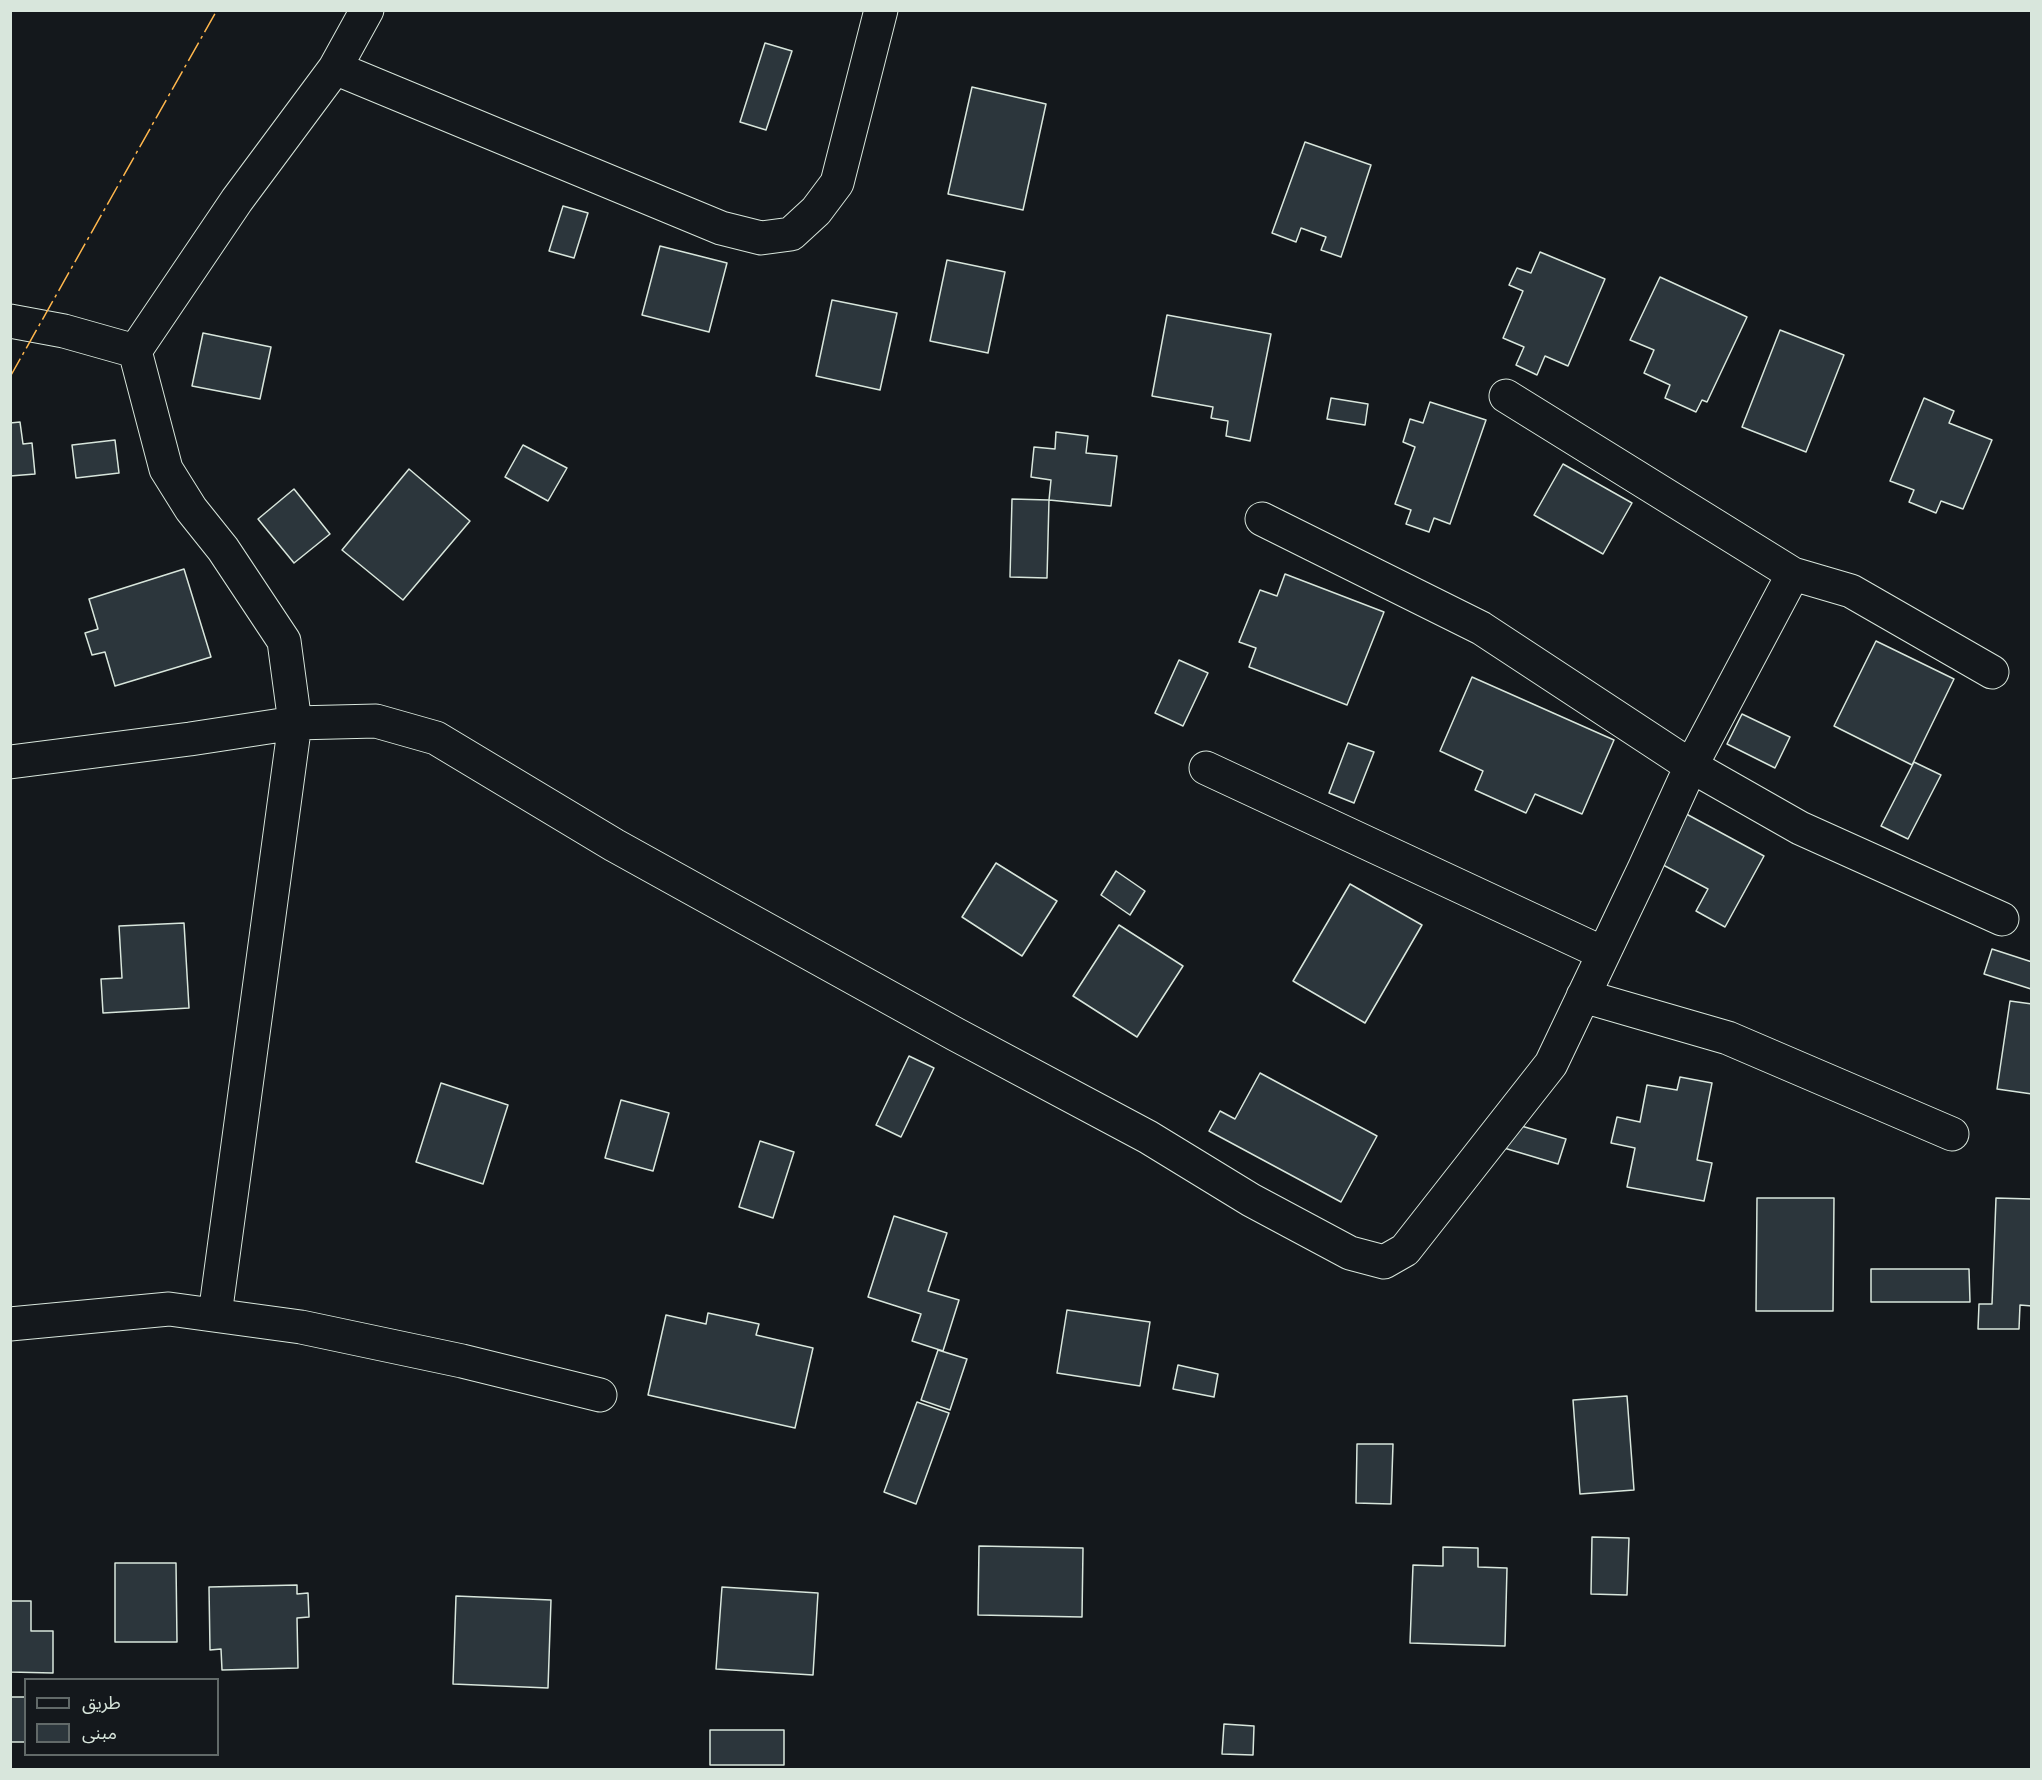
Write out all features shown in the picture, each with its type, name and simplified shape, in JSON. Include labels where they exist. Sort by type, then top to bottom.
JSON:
[{"type":"street","points":[[215,1315],[296,723],[284,641],[223,549],[191,509],[166,469],[135,351],[237,200],[335,68],[367,10]]},
{"type":"street","points":[[335,68],[721,228],[761,238],[791,234],[816,211],[837,183],[881,10]]},
{"type":"street","points":[[10,321],[64,331],[135,351]]},
{"type":"street","points":[[1506,396],[1793,574],[1851,591],[1992,672]]},
{"type":"street","points":[[1262,519],[1481,628],[1691,766],[1800,828],[2002,919]]},
{"type":"street","points":[[10,762],[296,723],[376,721],[436,738],[614,845],[955,1034],[1148,1137],[1251,1200],[1350,1253],[1384,1262],[1405,1250],[1551,1064],[1691,766],[1793,574]]},
{"type":"street","points":[[1206,768],[1603,953]]},
{"type":"street","points":[[1584,996],[1728,1038],[1952,1134]]},
{"type":"street","points":[[10,1324],[169,1309],[301,1327],[462,1360],[600,1395]]},
{"type":"building","points":[[765,43],[792,51],[766,130],[740,122]]},
{"type":"building","points":[[972,87],[1046,104],[1023,210],[948,194]]},
{"type":"building","points":[[1305,142],[1371,165],[1341,257],[1321,250],[1326,237],[1301,228],[1296,242],[1272,233]]},
{"type":"building","points":[[563,206],[588,213],[574,258],[549,251]]},
{"type":"building","points":[[660,246],[727,263],[709,332],[642,315]]},
{"type":"building","points":[[1540,252],[1605,279],[1568,366],[1545,356],[1537,375],[1516,365],[1524,347],[1503,338],[1523,291],[1509,285],[1517,268],[1531,273]]},
{"type":"building","points":[[947,260],[1005,272],[988,353],[930,341]]},
{"type":"building","points":[[1660,277],[1747,317],[1707,402],[1702,400],[1696,412],[1665,398],[1670,385],[1644,373],[1654,350],[1630,340]]},
{"type":"building","points":[[832,300],[897,313],[880,390],[816,376]]},
{"type":"building","points":[[1167,315],[1271,334],[1250,441],[1226,436],[1228,421],[1211,418],[1213,407],[1152,396]]},
{"type":"building","points":[[1780,330],[1844,355],[1806,452],[1742,427]]},
{"type":"building","points":[[203,333],[271,347],[260,399],[192,386]]},
{"type":"building","points":[[1331,398],[1368,404],[1365,425],[1327,419]]},
{"type":"building","points":[[1924,398],[1954,411],[1949,423],[1992,440],[1963,509],[1941,501],[1936,513],[1909,502],[1914,490],[1890,481]]},
{"type":"building","points":[[1430,402],[1486,420],[1450,524],[1434,518],[1429,532],[1406,524],[1411,510],[1395,504],[1415,447],[1403,442],[1410,419],[1423,423]]},
{"type":"building","points":[[20,422],[23,444],[32,443],[35,474],[10,476],[10,423]]},
{"type":"building","points":[[1056,432],[1088,436],[1086,453],[1117,456],[1111,506],[1049,500],[1051,480],[1031,477],[1034,447],[1055,449]]},
{"type":"building","points":[[115,440],[119,473],[76,478],[72,445]]},
{"type":"building","points":[[523,445],[567,468],[548,501],[505,477]]},
{"type":"building","points":[[1563,464],[1632,503],[1603,554],[1534,515]]},
{"type":"building","points":[[409,469],[470,521],[403,600],[342,550]]},
{"type":"building","points":[[294,489],[330,534],[294,563],[258,519]]},
{"type":"building","points":[[1012,499],[1049,500],[1047,578],[1010,577]]},
{"type":"building","points":[[184,569],[211,657],[115,686],[105,652],[92,655],[85,633],[98,629],[89,599]]},
{"type":"building","points":[[1285,574],[1384,612],[1347,705],[1249,667],[1256,648],[1239,642],[1260,590],[1277,596]]},
{"type":"building","points":[[1876,641],[1954,679],[1912,765],[1834,726]]},
{"type":"building","points":[[1179,660],[1208,673],[1183,726],[1155,713]]},
{"type":"building","points":[[1472,677],[1614,740],[1582,814],[1535,794],[1526,813],[1475,790],[1483,771],[1440,751]]},
{"type":"building","points":[[1742,714],[1790,737],[1775,768],[1727,744]]},
{"type":"building","points":[[1348,743],[1374,752],[1354,803],[1329,793]]},
{"type":"building","points":[[1914,762],[1941,775],[1908,839],[1881,826]]},
{"type":"building","points":[[1679,810],[1764,856],[1725,927],[1696,911],[1708,889],[1652,859]]},
{"type":"building","points":[[996,863],[1057,901],[1022,956],[962,917]]},
{"type":"building","points":[[1116,871],[1145,891],[1130,915],[1101,895]]},
{"type":"building","points":[[1350,884],[1422,925],[1365,1023],[1293,981]]},
{"type":"building","points":[[184,923],[189,1008],[103,1013],[101,979],[122,978],[119,926]]},
{"type":"building","points":[[1119,925],[1183,966],[1137,1037],[1073,996]]},
{"type":"building","points":[[1992,949],[2032,962],[2031,989],[1984,974]]},
{"type":"building","points":[[2010,1001],[2032,1004],[2032,1094],[1997,1089]]},
{"type":"building","points":[[909,1056],[934,1068],[901,1137],[876,1125]]},
{"type":"building","points":[[1260,1073],[1377,1136],[1341,1202],[1209,1131],[1220,1111],[1235,1119]]},
{"type":"building","points":[[1680,1077],[1712,1083],[1697,1160],[1712,1163],[1704,1201],[1627,1187],[1635,1148],[1611,1143],[1617,1117],[1640,1122],[1647,1085],[1677,1090]]},
{"type":"building","points":[[441,1083],[508,1105],[483,1184],[416,1162]]},
{"type":"building","points":[[621,1100],[669,1113],[653,1171],[605,1158]]},
{"type":"building","points":[[1511,1123],[1566,1139],[1558,1164],[1504,1148]]},
{"type":"building","points":[[760,1141],[794,1152],[773,1218],[739,1207]]},
{"type":"building","points":[[1757,1198],[1834,1198],[1833,1311],[1756,1311]]},
{"type":"building","points":[[1996,1198],[2032,1199],[2032,1306],[2020,1305],[2019,1329],[1978,1329],[1979,1304],[1992,1304]]},
{"type":"building","points":[[894,1216],[947,1233],[928,1291],[959,1300],[943,1351],[912,1341],[921,1314],[868,1297]]},
{"type":"building","points":[[1871,1269],[1969,1269],[1970,1302],[1871,1302]]},
{"type":"building","points":[[1067,1310],[1150,1322],[1140,1386],[1057,1373]]},
{"type":"building","points":[[708,1313],[759,1324],[756,1335],[813,1348],[795,1428],[648,1395],[666,1315],[706,1324]]},
{"type":"building","points":[[938,1350],[967,1359],[950,1410],[921,1400]]},
{"type":"building","points":[[1178,1365],[1218,1374],[1214,1397],[1173,1389]]},
{"type":"building","points":[[1627,1396],[1634,1490],[1580,1494],[1573,1400]]},
{"type":"building","points":[[917,1402],[949,1413],[916,1504],[884,1492]]},
{"type":"building","points":[[1357,1444],[1393,1444],[1391,1504],[1356,1503]]},
{"type":"building","points":[[1592,1537],[1629,1538],[1627,1595],[1591,1594]]},
{"type":"building","points":[[979,1546],[1083,1548],[1082,1617],[978,1615]]},
{"type":"building","points":[[1443,1547],[1478,1548],[1478,1567],[1507,1568],[1505,1646],[1410,1643],[1413,1565],[1443,1566]]},
{"type":"building","points":[[115,1563],[176,1563],[177,1642],[115,1642]]},
{"type":"building","points":[[297,1585],[297,1594],[308,1593],[309,1617],[297,1618],[298,1668],[222,1670],[221,1649],[210,1650],[209,1587]]},
{"type":"building","points":[[722,1587],[818,1593],[813,1675],[716,1669]]},
{"type":"building","points":[[456,1596],[551,1600],[548,1688],[453,1684]]},
{"type":"building","points":[[10,1601],[31,1601],[31,1631],[53,1631],[53,1673],[10,1672]]},
{"type":"building","points":[[10,1697],[24,1697],[24,1742],[10,1742]]},
{"type":"building","points":[[1224,1724],[1254,1726],[1253,1755],[1222,1754]]},
{"type":"building","points":[[710,1730],[784,1730],[784,1765],[710,1765]]},
{"type":"power","points":[[10,377],[217,10]]}]
